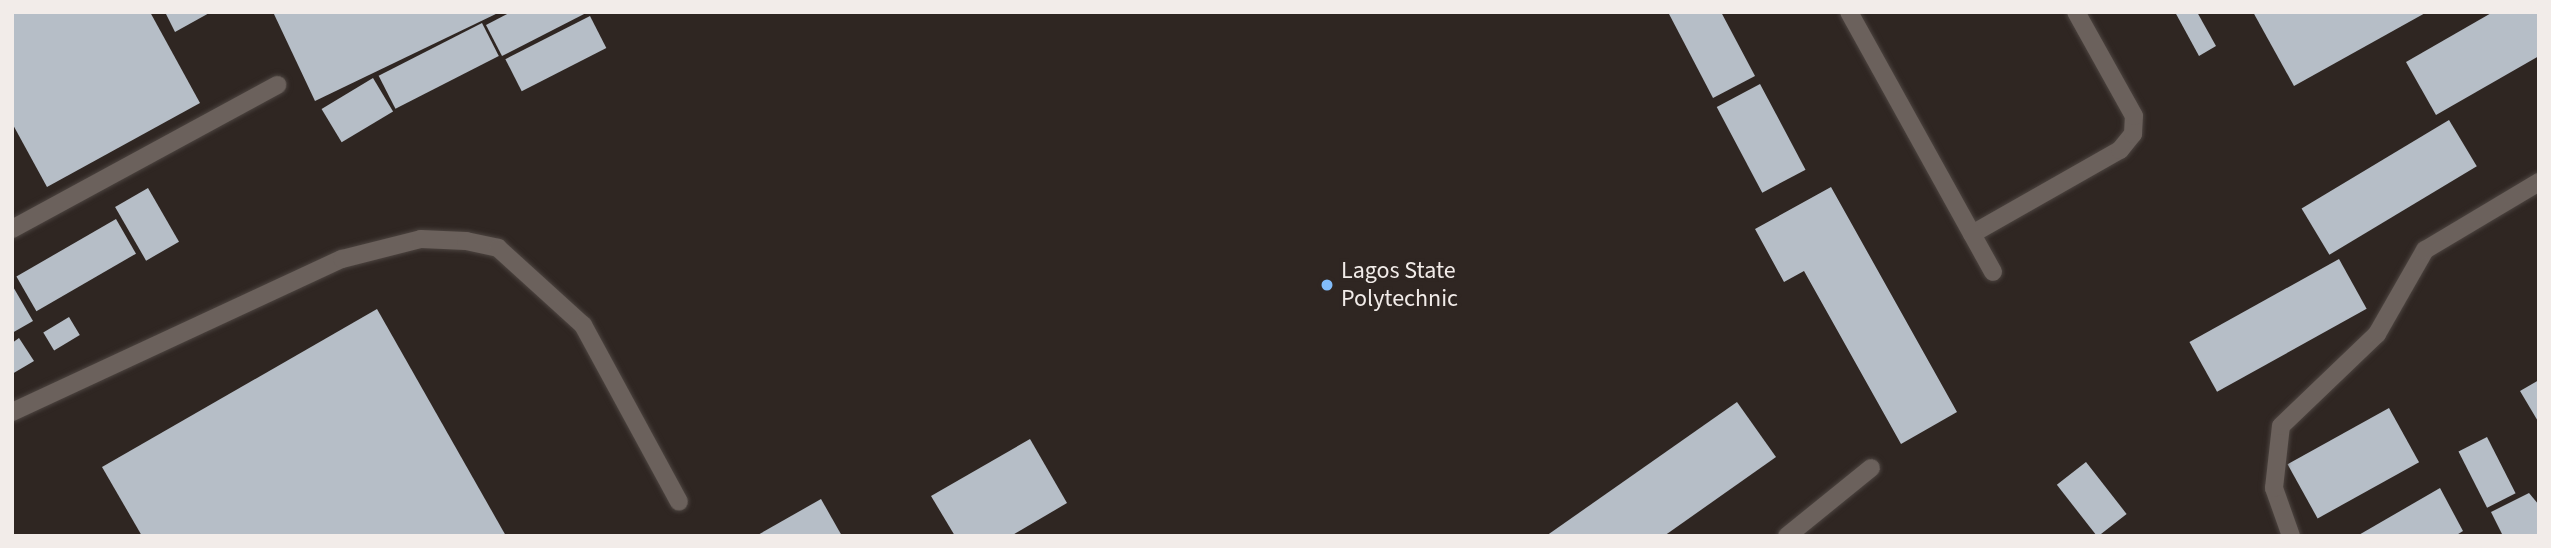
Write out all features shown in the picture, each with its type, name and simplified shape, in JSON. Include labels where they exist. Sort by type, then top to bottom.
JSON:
[{"type":"street","points":[[1849,12],[1993,272]]},
{"type":"street","points":[[1972,234],[2119,150],[2133,134],[2134,116],[2076,12]]},
{"type":"street","points":[[12,229],[277,85]]},
{"type":"street","points":[[2291,536],[2274,488],[2281,426],[2377,334],[2426,250],[2539,182]]},
{"type":"street","points":[[12,412],[342,259],[421,239],[466,241],[498,248],[583,325],[679,502]]},
{"type":"street","points":[[1787,536],[1871,468]]},
{"type":"building","points":[[12,12],[150,12],[200,103],[47,187],[12,123]]},
{"type":"building","points":[[165,12],[211,12],[175,32]]},
{"type":"building","points":[[273,12],[500,12],[315,101]]},
{"type":"building","points":[[511,12],[588,12],[502,56],[486,25]]},
{"type":"building","points":[[1668,12],[1721,12],[1755,76],[1713,98]]},
{"type":"building","points":[[2175,12],[2197,12],[2216,46],[2199,56]]},
{"type":"building","points":[[2253,12],[2427,12],[2294,86]]},
{"type":"building","points":[[2493,12],[2539,12],[2539,56],[2436,115],[2406,62]]},
{"type":"building","points":[[590,16],[606,48],[522,91],[505,59]]},
{"type":"building","points":[[482,23],[499,56],[395,109],[379,76]]},
{"type":"building","points":[[373,78],[393,111],[342,142],[322,109]]},
{"type":"building","points":[[1760,84],[1806,170],[1762,193],[1717,107]]},
{"type":"building","points":[[2449,120],[2477,166],[2329,255],[2302,209]]},
{"type":"building","points":[[1831,187],[1957,412],[1901,444],[1804,271],[1784,282],[1755,229]]},
{"type":"building","points":[[148,188],[179,242],[146,261],[115,207]]},
{"type":"building","points":[[116,219],[136,254],[36,311],[16,276]]},
{"type":"building","points":[[2339,259],[2367,309],[2217,392],[2189,342]]},
{"type":"building","points":[[12,285],[33,321],[12,333]]},
{"type":"building","points":[[377,309],[506,536],[142,536],[102,467]]},
{"type":"building","points":[[69,317],[80,335],[54,350],[43,332]]},
{"type":"building","points":[[19,338],[34,361],[12,374],[12,343]]},
{"type":"building","points":[[2539,380],[2539,423],[2520,391]]},
{"type":"building","points":[[1737,402],[1776,457],[1664,536],[1546,536]]},
{"type":"building","points":[[2389,408],[2419,462],[2318,518],[2288,464]]},
{"type":"building","points":[[2487,437],[2516,493],[2487,508],[2458,452]]},
{"type":"building","points":[[1030,439],[1067,503],[1011,536],[955,536],[931,496]]},
{"type":"building","points":[[2086,462],[2127,514],[2097,536],[2057,485]]},
{"type":"building","points":[[2440,488],[2463,531],[2455,536],[2357,536]]},
{"type":"building","points":[[2529,493],[2539,505],[2539,536],[2503,536],[2491,512]]},
{"type":"building","points":[[821,499],[842,536],[756,536]]},
{"type":"place","name":"Lagos State Polytechnic","points":[[1327,285]]}]
